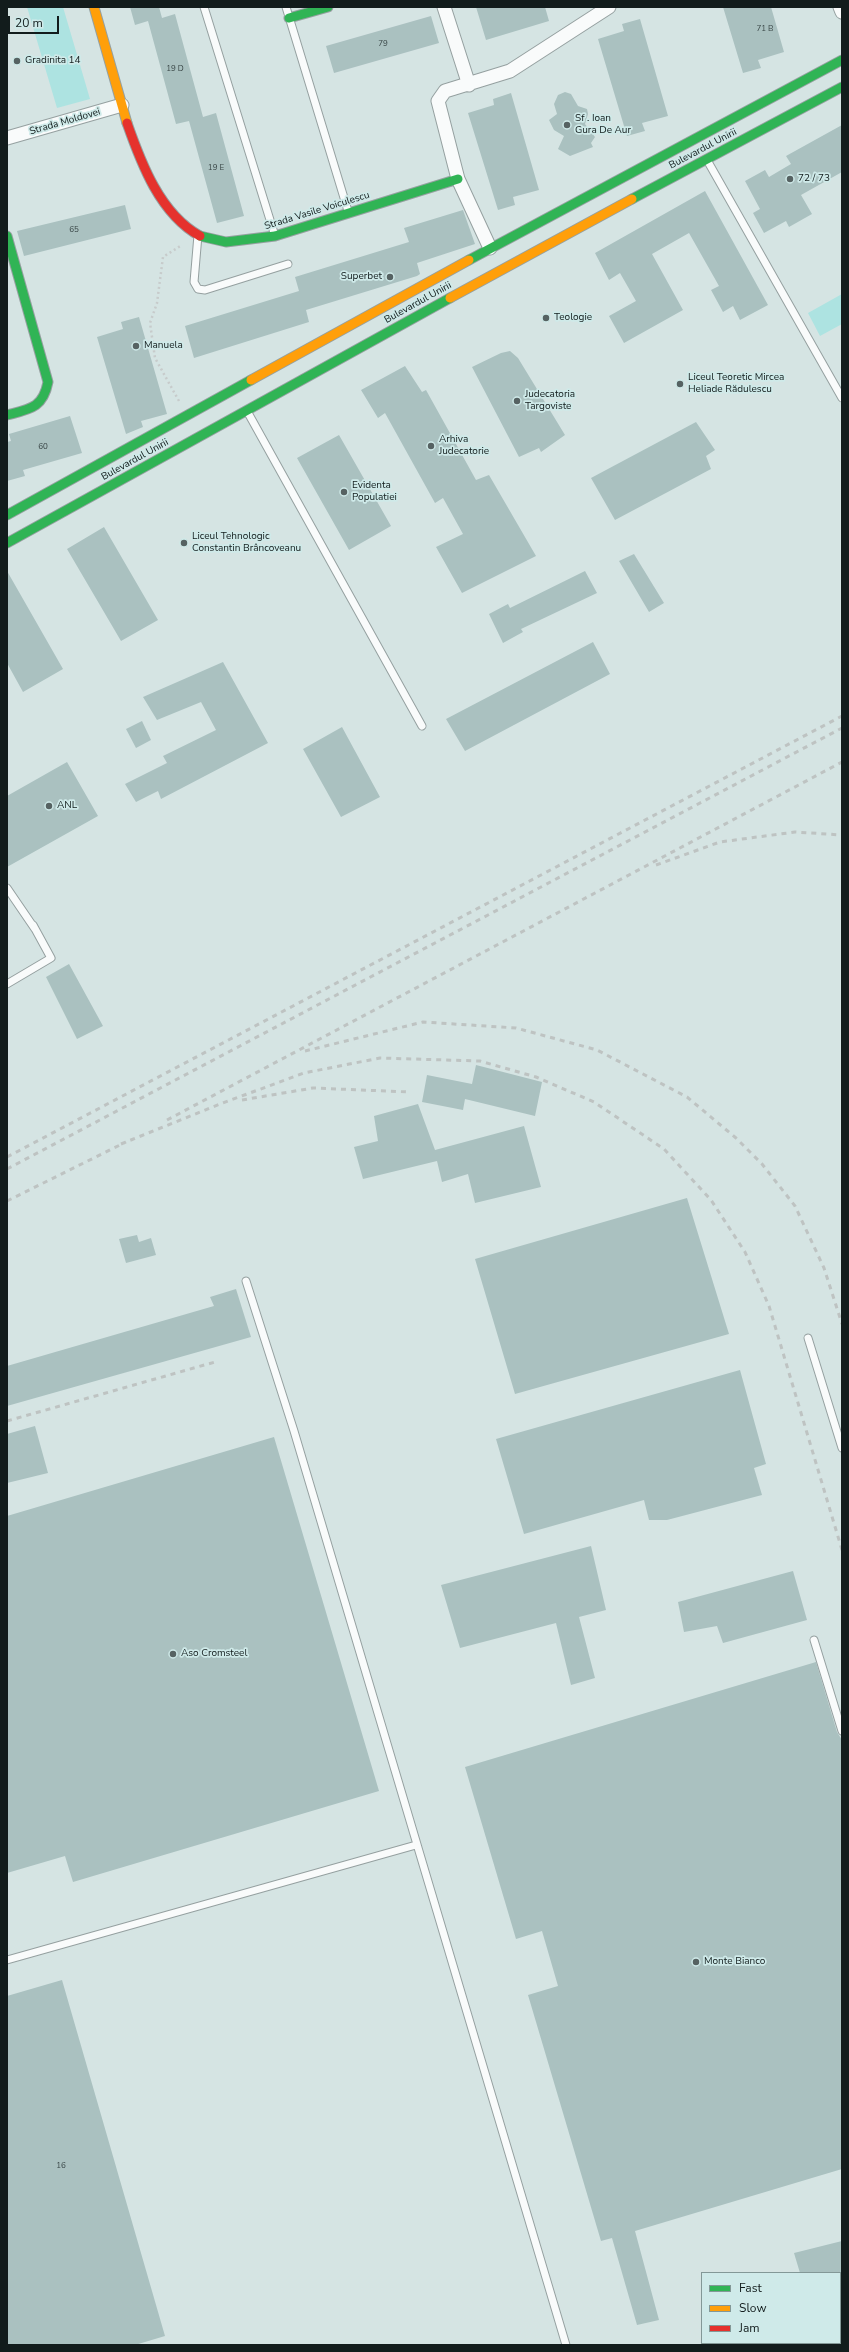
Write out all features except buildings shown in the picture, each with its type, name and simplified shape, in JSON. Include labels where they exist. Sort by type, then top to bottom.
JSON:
[{"type":"main road","name":"Strada Vasile Voiculescu","points":[[94,7],[122,105],[152,184],[165,207],[182,224],[198,235],[217,241],[245,242],[275,236],[458,179]]},
{"type":"main road","points":[[289,18],[328,7]]},
{"type":"main road","name":"Bulevardul Unirii","points":[[7,543],[246,411],[695,139],[842,60]]},
{"type":"main road","name":"Bulevardul Unirii","points":[[7,515],[496,259],[707,160],[842,87]]},
{"type":"main road","points":[[695,139],[707,160]]},
{"type":"main road","points":[[7,236],[48,382],[47,395],[34,408],[7,415]]},
{"type":"street","points":[[444,7],[469,85]]},
{"type":"street","points":[[496,259],[458,179],[438,101],[445,91],[469,85],[510,71],[609,7]]},
{"type":"street","points":[[840,7],[842,12]]},
{"type":"street","name":"Strada Moldovei","points":[[7,138],[122,105]]},
{"type":"lane","points":[[204,7],[275,236]]},
{"type":"lane","points":[[286,7],[349,214]]},
{"type":"lane","points":[[707,160],[842,398]]},
{"type":"lane","points":[[198,235],[194,282],[198,289],[205,290],[288,264]]},
{"type":"lane","points":[[246,411],[422,726]]},
{"type":"lane","points":[[7,888],[33,925],[50,958],[7,984]]},
{"type":"lane","points":[[33,925],[40,946]]},
{"type":"lane","points":[[246,1281],[294,1431],[566,2345]]},
{"type":"lane","points":[[808,1338],[842,1448]]},
{"type":"lane","points":[[814,1640],[842,1731]]},
{"type":"lane","points":[[7,1960],[416,1845]]},
{"type":"path","points":[[180,403],[155,358],[150,322],[157,303],[163,257],[198,235]]},
{"type":"shaded area","points":[[27,7],[63,7],[90,99],[57,108]]},
{"type":"shaded area","points":[[842,294],[842,324],[820,336],[808,313]]},
{"type":"railway","points":[[7,1157],[842,716]]},
{"type":"railway","points":[[7,1169],[842,728]]},
{"type":"railway","points":[[167,1120],[842,762]]},
{"type":"railway","points":[[656,865],[720,842],[795,832],[842,835]]},
{"type":"railway","points":[[305,1051],[423,1022],[516,1028],[597,1050],[687,1097],[736,1138],[762,1164],[795,1206],[824,1268],[842,1324]]},
{"type":"railway","points":[[121,1144],[220,1104],[304,1073],[380,1058],[480,1061],[536,1077],[594,1102],[664,1149],[711,1200],[745,1252],[769,1306],[842,1550]]},
{"type":"railway","points":[[242,1100],[313,1088],[410,1092]]},
{"type":"railway","points":[[7,1201],[126,1142]]},
{"type":"railway","points":[[7,1421],[215,1362]]},
{"type":"traffic: fast","points":[[289,18],[328,7]]},
{"type":"traffic: fast","points":[[469,260],[842,60]]},
{"type":"traffic: fast","points":[[632,199],[842,87]]},
{"type":"traffic: fast","points":[[200,236],[226,242],[275,236],[458,179]]},
{"type":"traffic: fast","points":[[7,236],[48,382],[46,391],[39,402],[29,409],[7,415]]},
{"type":"traffic: fast","points":[[7,543],[450,298]]},
{"type":"traffic: fast","points":[[7,515],[251,380]]},
{"type":"traffic: slow","points":[[94,7],[127,123]]},
{"type":"traffic: slow","points":[[450,298],[632,199]]},
{"type":"traffic: slow","points":[[251,380],[469,260]]},
{"type":"traffic: jam","points":[[127,123],[146,171],[163,201],[174,215],[200,236]]},
{"type":"traffic: jam","points":[[813,2345],[818,2344]]},
{"type":"place","name":"Gradinita 14","points":[[17,61]]},
{"type":"place","name":"Sf . Ioan Gura De Aur","points":[[567,125]]},
{"type":"place","name":"72 / 73","points":[[790,179]]},
{"type":"place","name":"Superbet","points":[[390,277]]},
{"type":"place","name":"Teologie","points":[[546,318]]},
{"type":"place","name":"Manuela","points":[[136,346]]},
{"type":"place","name":"Liceul Teoretic Mircea Heliade Rădulescu","points":[[680,384]]},
{"type":"place","name":"Judecatoria Targoviste","points":[[517,401]]},
{"type":"place","name":"Arhiva Judecatorie","points":[[431,446]]},
{"type":"place","name":"Evidenta Populatiei","points":[[344,492]]},
{"type":"place","name":"Liceul Tehnologic Constantin Brâncoveanu","points":[[184,543]]},
{"type":"place","name":"ANL","points":[[49,806]]},
{"type":"place","name":"Aso Cromsteel","points":[[173,1654]]},
{"type":"place","name":"Monte Bianco","points":[[696,1962]]}]
